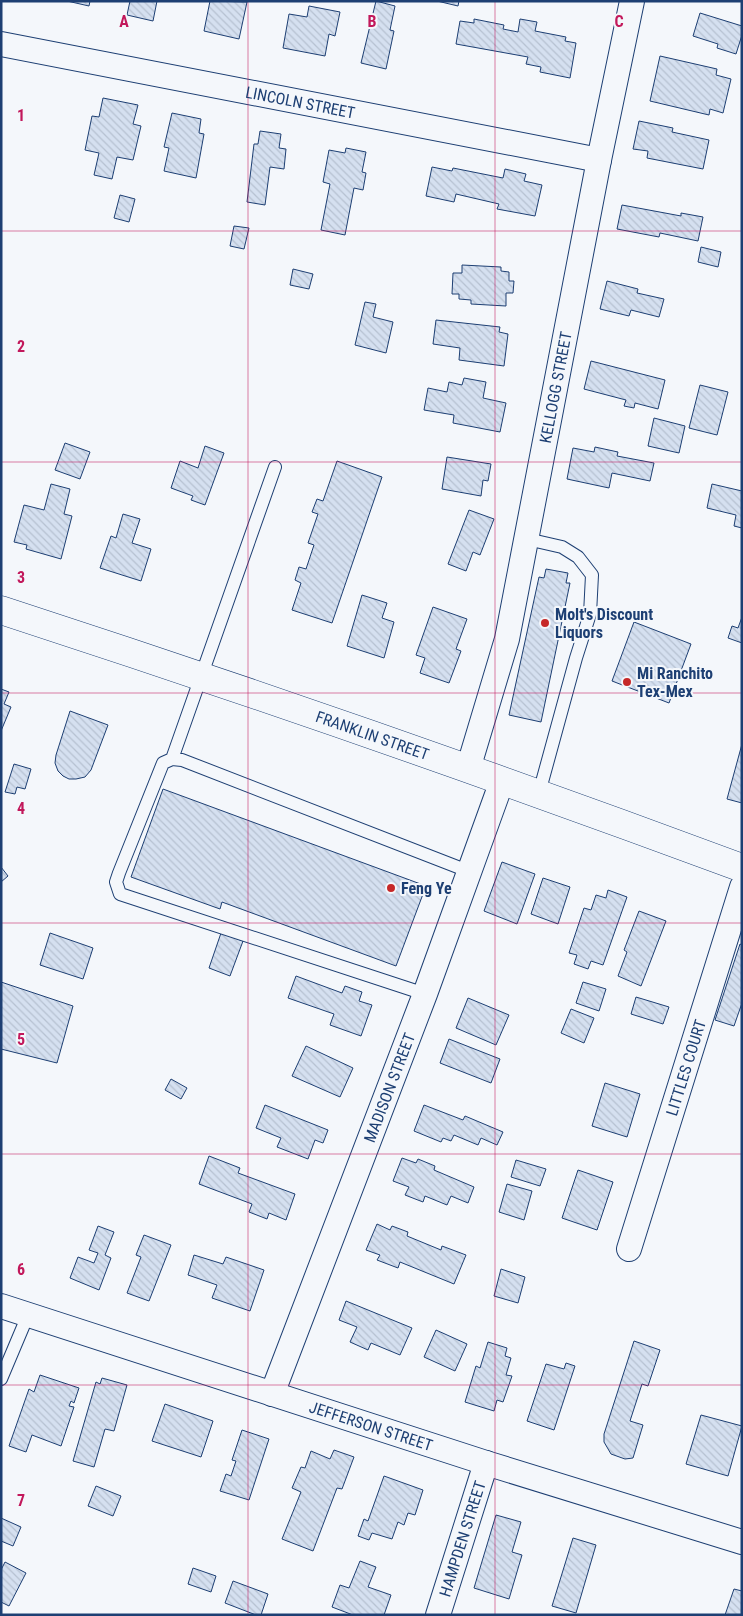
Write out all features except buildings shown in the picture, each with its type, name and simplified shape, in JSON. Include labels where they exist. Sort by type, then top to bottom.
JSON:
[{"type":"main road","name":"FRANKLIN STREET","points":[[1,610],[539,793],[742,868]]},
{"type":"street","name":"KELLOGG STREET","points":[[468,769],[507,639],[598,160],[632,1]]},
{"type":"street","name":"LINCOLN STREET","points":[[1,44],[598,160]]},
{"type":"street","name":"MADISON STREET","points":[[272,1394],[425,994],[502,781]]},
{"type":"street","name":"LITTLES COURT","points":[[629,1249],[742,887]]},
{"type":"street","name":"JEFFERSON STREET","points":[[1,1306],[486,1463],[742,1542]]},
{"type":"street","name":"HAMPDEN STREET","points":[[438,1615],[486,1463]]},
{"type":"lane","points":[[172,759],[275,467]]},
{"type":"lane","points":[[527,539],[562,547],[578,556],[592,575],[590,614],[539,793]]},
{"type":"lane","points":[[425,994],[120,894],[116,882],[119,873],[163,763],[172,759],[182,760],[468,871]]},
{"type":"lane","points":[[1,1379],[28,1315]]},
{"type":"place","name":"Molt's Discount Liquors","points":[[545,623]]},
{"type":"place","name":"Mi Ranchito Tex-Mex","points":[[627,682]]},
{"type":"place","name":"Feng Ye","points":[[391,888]]}]
